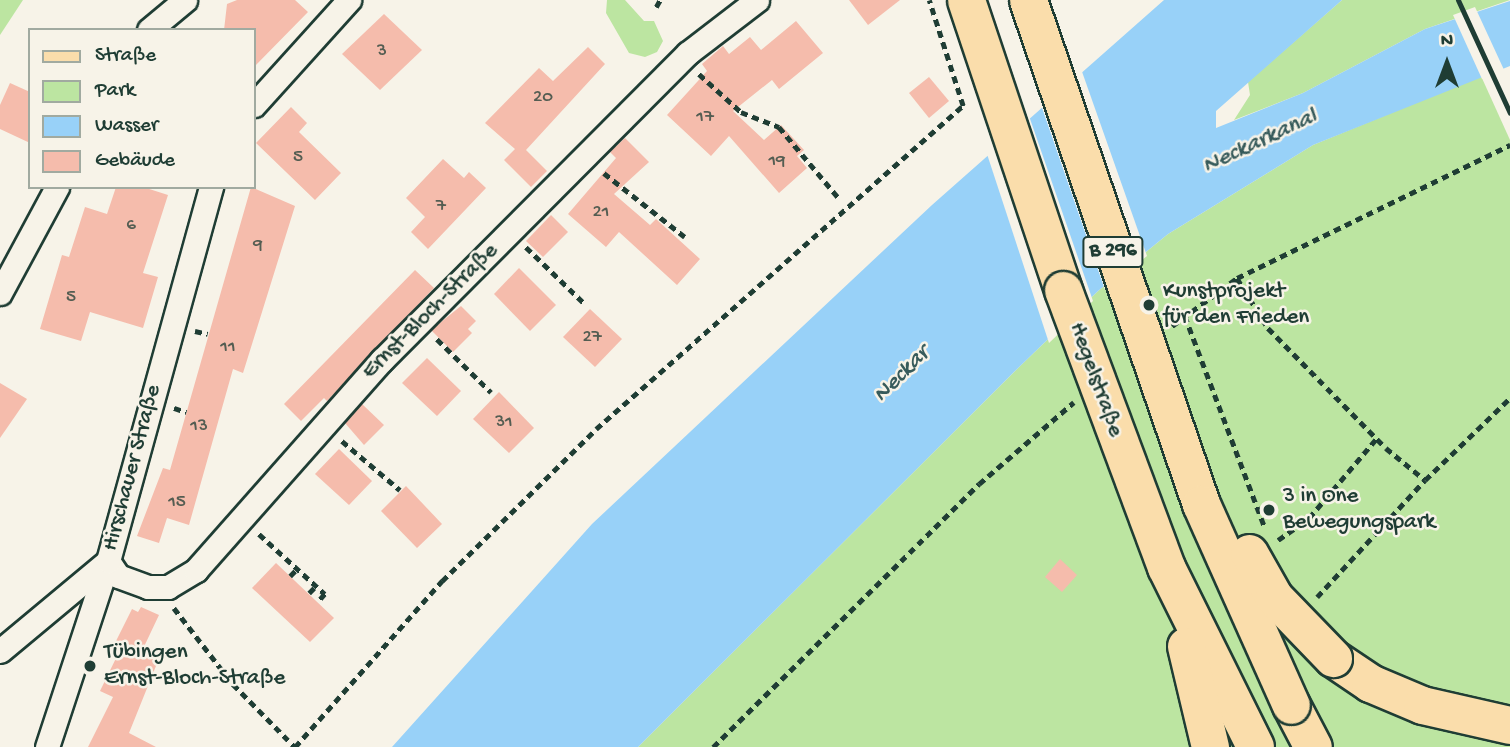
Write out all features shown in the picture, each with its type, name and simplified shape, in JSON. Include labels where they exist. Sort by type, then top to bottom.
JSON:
[{"type":"main road","name":"Hegelstraße","points":[[966,0],[1063,290],[1166,567],[1256,746]]},
{"type":"main road","name":"B 296","points":[[1028,0],[1201,504],[1291,705],[1313,747]]},
{"type":"main road","points":[[1201,504],[1249,553],[1292,619],[1333,658],[1370,683],[1422,705],[1510,726]]},
{"type":"main road","points":[[1166,567],[1210,747]]},
{"type":"street","points":[[151,28],[185,0]]},
{"type":"street","points":[[256,103],[349,0]]},
{"type":"street","name":"Ernst-Bloch-Straße","points":[[168,587],[196,570],[322,424],[583,156],[682,58],[757,0]]},
{"type":"street","points":[[0,293],[56,189]]},
{"type":"street","name":"Hirschauer Straße","points":[[47,747],[108,561],[210,189]]},
{"type":"street","points":[[0,651],[108,561],[118,576],[133,584],[168,587]]},
{"type":"path","points":[[656,7],[660,0]]},
{"type":"path","points":[[168,587],[181,621],[233,684],[295,747],[442,581],[596,429],[963,106],[929,0]]},
{"type":"path","points":[[682,58],[741,112],[779,127],[792,147],[838,197]]},
{"type":"path","points":[[583,156],[685,237]]},
{"type":"path","points":[[510,232],[586,304]]},
{"type":"path","points":[[1237,278],[1268,328],[1376,439],[1425,480]]},
{"type":"path","points":[[1185,316],[1267,532]]},
{"type":"path","points":[[421,323],[491,392]]},
{"type":"path","points":[[1387,520],[1510,398]]},
{"type":"path","points":[[322,424],[400,490]]},
{"type":"path","points":[[1271,544],[1308,518],[1376,439]]},
{"type":"path","points":[[241,517],[325,594],[318,602]]},
{"type":"path","points":[[290,576],[297,569]]},
{"type":"path","points":[[309,593],[316,586]]},
{"type":"green space","points":[[0,0],[23,0],[0,35]]},
{"type":"green space","points":[[607,0],[625,0],[644,21],[654,21],[663,41],[657,52],[645,57],[629,53],[606,13]]},
{"type":"green space","points":[[1342,0],[1510,0],[1425,29],[1303,93],[1234,120],[1250,95],[1248,82]]},
{"type":"green space","points":[[1481,76],[1510,140],[1510,747],[638,747],[1015,371],[1098,291],[1168,234],[1313,145]]},
{"type":"water","points":[[1164,0],[1342,0],[1216,111],[1216,128],[1303,93],[1425,29],[1510,1],[1510,66],[1313,145],[1168,234],[1098,291],[1015,371],[638,747],[392,747],[592,524],[932,205]]},
{"type":"pier","points":[[1475,7],[1505,72],[1482,79],[1453,15]]},
{"type":"pier","points":[[1080,66],[1147,256],[1105,290],[1040,102]]},
{"type":"pier","points":[[1028,113],[1093,301],[1049,343],[986,151]]},
{"type":"building","points":[[237,0],[295,0],[308,12],[256,65],[256,28],[224,28],[227,4]]},
{"type":"building","points":[[849,0],[900,0],[868,25]]},
{"type":"building","points":[[384,14],[422,50],[380,90],[342,54]]},
{"type":"building","points":[[796,21],[823,53],[779,89],[772,80],[733,111],[764,140],[781,125],[804,150],[797,156],[807,168],[779,193],[729,136],[711,156],[667,115],[707,71],[702,64],[723,46],[729,54],[750,37],[761,50]]},
{"type":"building","points":[[588,47],[605,64],[526,150],[547,171],[531,187],[504,160],[515,149],[485,123],[539,68],[553,81]]},
{"type":"building","points":[[929,77],[949,101],[929,118],[909,93]]},
{"type":"building","points":[[10,83],[28,91],[28,142],[0,129],[0,105]]},
{"type":"building","points":[[291,107],[307,123],[299,132],[341,173],[315,200],[256,143]]},
{"type":"building","points":[[625,138],[649,162],[614,194],[650,225],[656,219],[700,259],[677,285],[619,232],[606,247],[568,214],[616,158],[610,152]]},
{"type":"building","points":[[443,159],[464,178],[469,172],[486,188],[428,249],[411,232],[425,217],[406,198]]},
{"type":"building","points":[[115,189],[149,189],[168,195],[143,273],[158,277],[143,328],[90,312],[81,341],[40,329],[62,255],[69,257],[85,207],[107,214]]},
{"type":"building","points":[[250,189],[256,189],[295,206],[243,373],[233,369],[189,525],[167,518],[159,543],[137,536],[163,468],[170,470]]},
{"type":"building","points":[[551,215],[568,232],[543,257],[526,241]]},
{"type":"building","points":[[519,268],[556,305],[530,331],[494,294]]},
{"type":"building","points":[[415,270],[434,288],[327,401],[324,398],[301,421],[284,404]]},
{"type":"building","points":[[461,306],[476,321],[468,329],[472,333],[453,352],[431,330]]},
{"type":"building","points":[[590,309],[622,339],[595,367],[563,337]]},
{"type":"building","points":[[427,358],[461,391],[437,416],[402,383]]},
{"type":"building","points":[[0,383],[27,399],[0,438]]},
{"type":"building","points":[[499,392],[534,428],[509,453],[473,419]]},
{"type":"building","points":[[362,404],[384,425],[364,445],[345,423]]},
{"type":"building","points":[[339,449],[372,481],[349,505],[315,474]]},
{"type":"building","points":[[406,486],[442,524],[417,548],[381,511]]},
{"type":"building","points":[[1060,559],[1077,575],[1062,592],[1045,577]]},
{"type":"building","points":[[276,563],[334,618],[310,642],[252,588]]},
{"type":"building","points":[[141,607],[159,615],[141,653],[158,661],[129,733],[156,747],[88,747],[113,697],[100,691],[120,650],[113,647],[132,609],[138,612]]},
{"type":"railway","points":[[1458,0],[1510,113]]},
{"type":"place","name":"Kunstprojekt für den Frieden","points":[[1149,305]]},
{"type":"place","name":"3 in One Bewegungspark","points":[[1269,510]]},
{"type":"place","name":"Tübingen Ernst-Bloch-Straße","points":[[90,666]]},
{"type":"water label","name":"Neckarkanal","points":[[1260,142]]},
{"type":"water label","name":"Neckar","points":[[902,375]]}]
